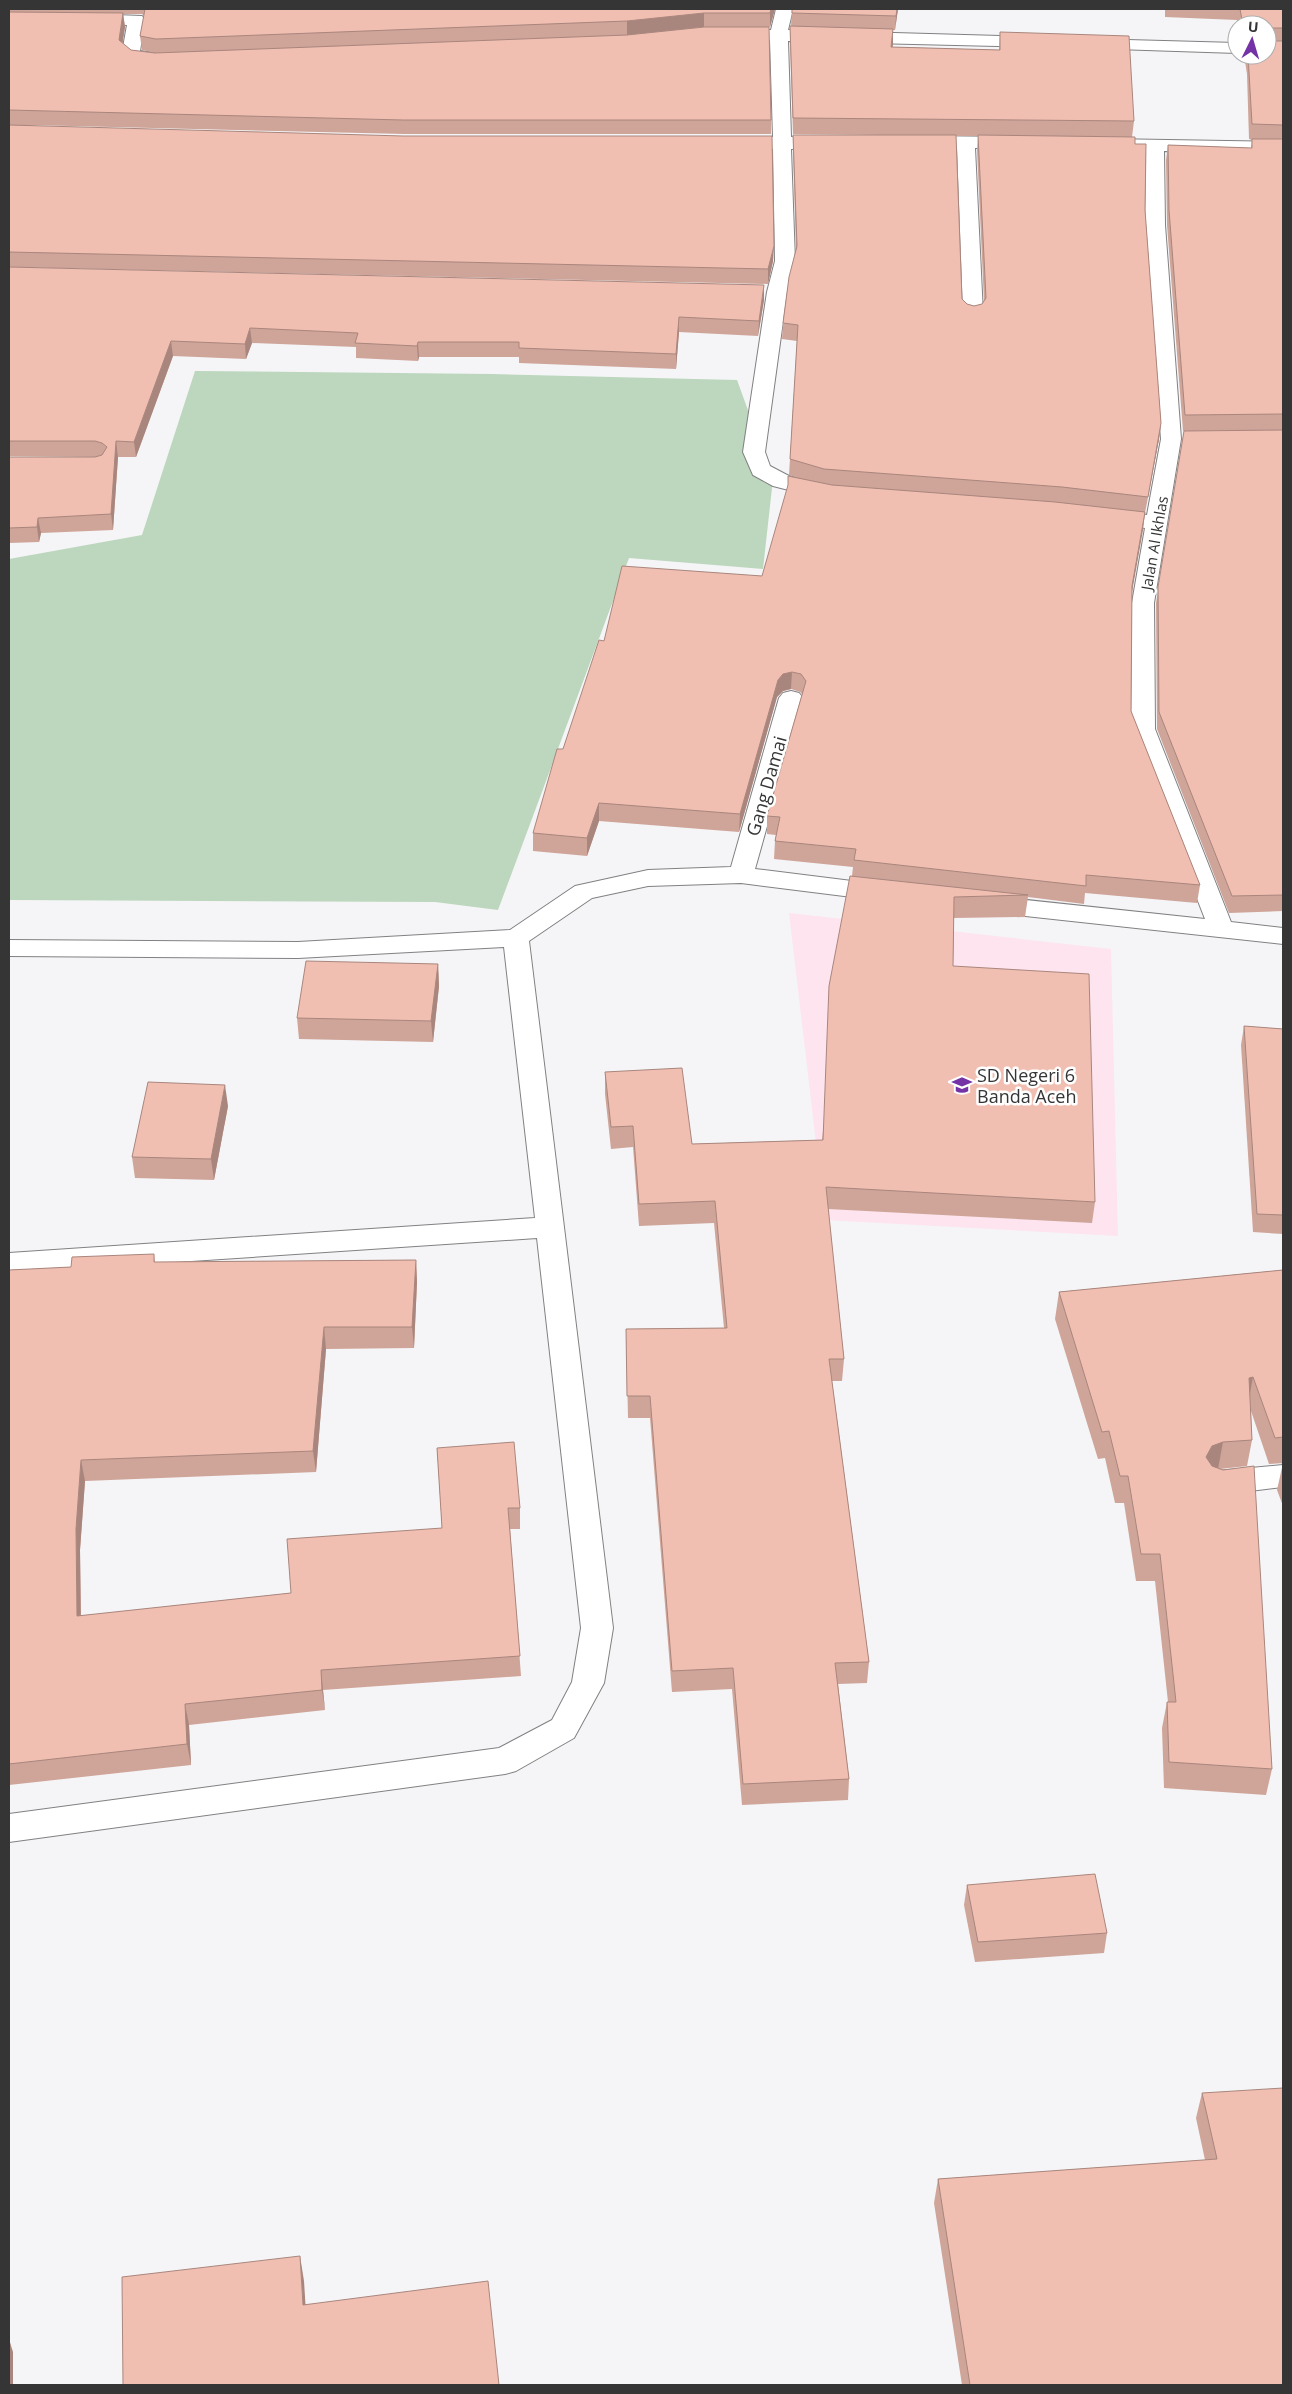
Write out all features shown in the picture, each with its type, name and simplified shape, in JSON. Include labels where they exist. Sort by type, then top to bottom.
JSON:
[{"type":"street","points":[[784,9],[779,34],[785,261],[767,292],[754,452],[761,470],[782,481],[818,492],[846,495]]},
{"type":"street","points":[[67,19],[138,14],[131,53],[138,58],[176,59]]},
{"type":"street","points":[[713,34],[779,34],[1058,42]]},
{"type":"street","points":[[1078,43],[1227,48]]},
{"type":"street","points":[[966,142],[973,314]]},
{"type":"street","points":[[712,143],[850,143]]},
{"type":"street","points":[[898,143],[1036,143]]},
{"type":"street","points":[[1086,144],[1283,147]]},
{"type":"street","name":"Jalan Al Ikhlas","points":[[1155,145],[1155,225],[1180,439],[1158,523],[1143,603],[1144,729],[1221,928]]},
{"type":"street","points":[[1085,513],[1158,523]]},
{"type":"street","name":"Gang Damai","points":[[741,875],[791,698]]},
{"type":"street","points":[[9,948],[298,950],[516,938],[584,892],[648,878],[741,875],[903,895]]},
{"type":"street","points":[[963,901],[1283,936]]},
{"type":"street","points":[[9,1828],[505,1760],[563,1729],[588,1683],[597,1628],[516,938]]},
{"type":"street","points":[[9,1263],[551,1227]]},
{"type":"street","points":[[1218,1483],[1283,1476]]},
{"type":"shaded area","name":"SD Negeri 6 Banda Aceh","points":[[789,913],[1111,949],[1118,1236],[825,1220]]},
{"type":"green space","points":[[195,371],[492,374],[737,380],[773,479],[763,569],[629,558],[498,910],[435,902],[9,900],[9,559],[142,535]]},
{"type":"building","points":[[145,9],[771,9],[770,13],[704,13],[627,21],[156,39],[140,36]]},
{"type":"building","points":[[792,9],[897,9],[896,16],[792,13]]},
{"type":"building","points":[[1240,9],[1283,9],[1283,28],[1277,28],[1277,15],[1241,15]]},
{"type":"building","points":[[9,12],[123,13],[119,40],[131,50],[155,53],[627,35],[704,27],[769,27],[771,120],[403,120],[9,110]]},
{"type":"building","points":[[790,26],[893,29],[891,47],[1000,50],[1000,32],[1129,36],[1134,121],[793,118]]},
{"type":"building","points":[[1277,41],[1283,41],[1283,125],[1252,124],[1249,65],[1277,65]]},
{"type":"building","points":[[9,125],[403,136],[772,136],[774,246],[768,269],[9,252]]},
{"type":"building","points":[[793,135],[956,135],[962,299],[967,304],[974,306],[982,304],[986,298],[978,135],[1135,137],[1135,144],[1146,144],[1145,210],[1161,423],[1148,497],[1062,487],[824,469],[790,459],[798,325],[783,323],[789,277],[797,246]]},
{"type":"building","points":[[1252,139],[1283,139],[1283,414],[1185,415],[1169,210],[1168,145],[1252,148]]},
{"type":"building","points":[[9,267],[764,285],[759,321],[679,317],[676,354],[519,348],[519,342],[418,342],[417,346],[355,343],[358,333],[250,328],[245,344],[171,341],[134,442],[116,441],[111,514],[38,518],[37,527],[9,528],[9,457],[95,457],[102,455],[107,447],[95,441],[9,441]]},
{"type":"building","points":[[1283,430],[1283,895],[1232,896],[1159,712],[1158,587],[1184,431]]},
{"type":"building","points":[[788,476],[832,485],[1055,502],[1145,512],[1132,586],[1131,711],[1200,885],[1086,875],[1086,886],[854,860],[856,849],[775,841],[780,817],[767,816],[806,681],[801,674],[792,672],[783,674],[778,680],[740,814],[599,803],[587,838],[533,833],[557,749],[563,749],[599,640],[604,641],[622,566],[762,576],[788,485]]},
{"type":"building","points":[[850,876],[1028,895],[954,897],[953,966],[1089,974],[1095,1202],[826,1187],[844,1359],[829,1359],[869,1662],[835,1663],[849,1779],[743,1784],[733,1668],[672,1671],[650,1396],[627,1396],[626,1329],[727,1328],[715,1201],[639,1204],[633,1126],[611,1127],[605,1072],[682,1068],[692,1144],[823,1140],[829,986]]},
{"type":"building","points":[[306,961],[438,964],[431,1021],[297,1018]]},
{"type":"building","points":[[1244,1026],[1283,1029],[1283,1215],[1257,1214]]},
{"type":"building","points":[[148,1082],[225,1085],[211,1159],[132,1157]]},
{"type":"building","points":[[154,1254],[154,1262],[416,1260],[412,1327],[324,1327],[313,1451],[81,1460],[76,1529],[77,1616],[291,1593],[287,1539],[442,1528],[437,1448],[514,1442],[520,1508],[508,1508],[520,1656],[321,1670],[322,1690],[185,1704],[187,1744],[9,1764],[9,1270],[71,1267],[72,1257]]},
{"type":"building","points":[[1283,1270],[1283,1437],[1275,1438],[1253,1377],[1249,1378],[1252,1440],[1223,1442],[1212,1446],[1206,1457],[1212,1466],[1223,1470],[1254,1466],[1272,1769],[1169,1762],[1167,1702],[1176,1702],[1160,1554],[1141,1554],[1128,1476],[1120,1476],[1109,1431],[1102,1432],[1059,1292]]},
{"type":"building","points":[[1095,1874],[1107,1933],[978,1942],[967,1885]]},
{"type":"building","points":[[1283,2088],[1283,2385],[970,2385],[938,2179],[1217,2159],[1202,2093]]},
{"type":"building","points":[[300,2256],[303,2305],[488,2281],[499,2385],[123,2385],[122,2277]]},
{"type":"place","name":"SD Negeri 6 Banda Aceh","points":[[962,1085]]}]
